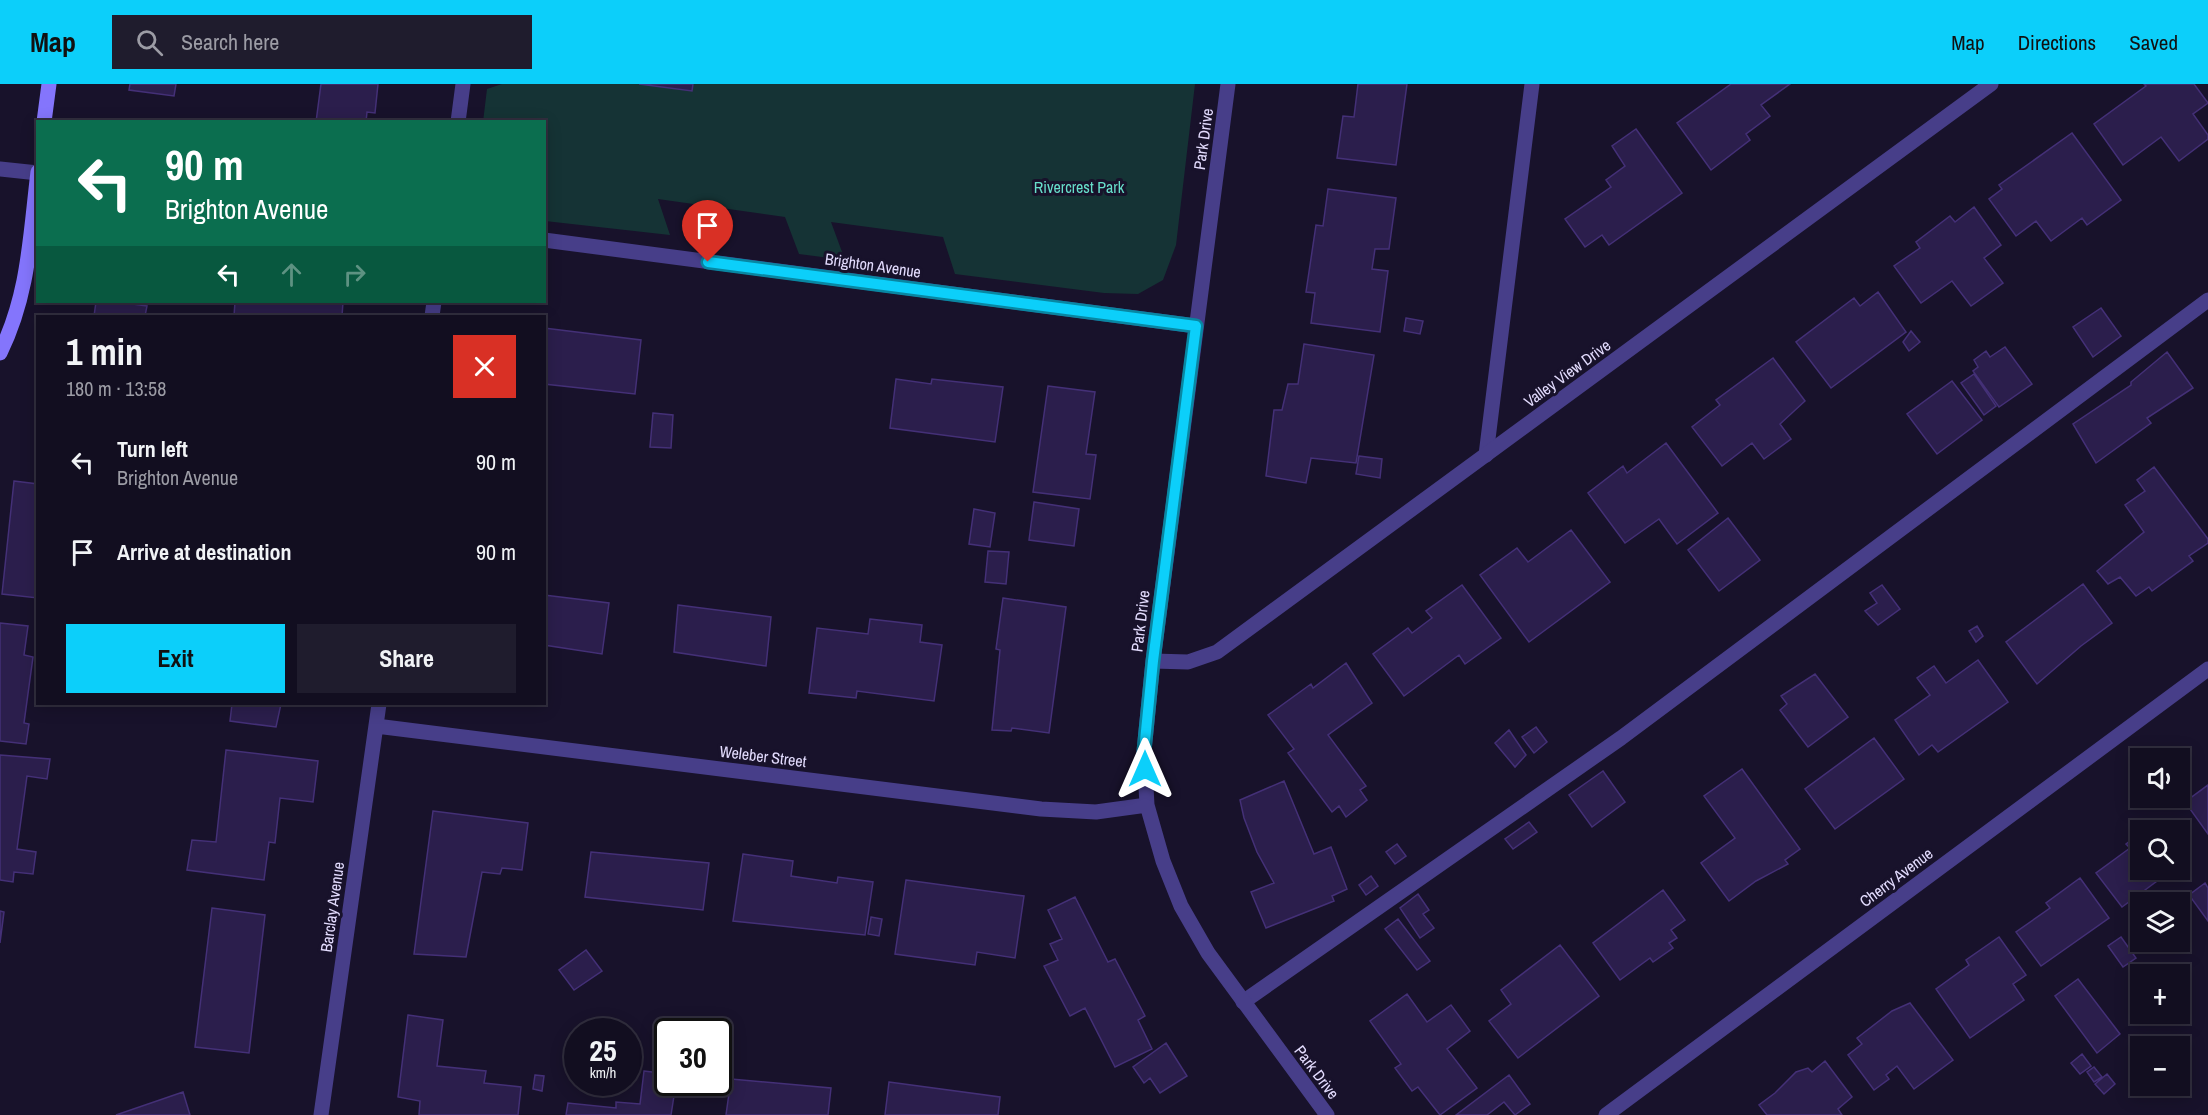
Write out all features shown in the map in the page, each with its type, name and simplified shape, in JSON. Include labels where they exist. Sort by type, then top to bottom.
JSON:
[{"type":"street","points":[[44,120],[49,84]]},
{"type":"street","points":[[458,120],[463,84]]},
{"type":"street","name":"Park Drive","points":[[1228,84],[1153,661],[1144,751],[1147,805],[1163,861],[1181,906],[1208,953],[1327,1115]]},
{"type":"street","points":[[1486,455],[1532,84]]},
{"type":"street","name":"Valley View Drive","points":[[1153,661],[1188,662],[1217,652],[1991,84]]},
{"type":"street","points":[[0,169],[36,173]]},
{"type":"street","points":[[0,353],[10,333],[23,290],[36,181]]},
{"type":"street","name":"Brighton Avenue","points":[[546,240],[1196,326]]},
{"type":"street","points":[[1243,1002],[1621,738],[2208,300]]},
{"type":"street","name":"Cherry Avenue","points":[[1606,1115],[2208,669]]},
{"type":"street","name":"Barclay Avenue","points":[[321,1115],[379,705]]},
{"type":"street","name":"Weleber Street","points":[[376,726],[1041,809],[1096,812],[1147,805]]},
{"type":"green space","name":"Rivercrest Park","points":[[502,84],[1195,84],[1176,245],[1163,280],[1138,294],[1104,293],[955,274],[943,237],[831,222],[845,260],[799,254],[785,217],[658,199],[670,235],[546,221],[546,120],[483,120],[487,89]]},
{"type":"building","points":[[130,84],[176,84],[174,96],[129,90]]},
{"type":"building","points":[[321,84],[378,84],[375,113],[367,112],[366,120],[316,120]]},
{"type":"building","points":[[639,84],[693,84],[692,91]]},
{"type":"building","points":[[1358,84],[1407,84],[1396,165],[1337,158],[1343,116],[1354,117]]},
{"type":"building","points":[[1731,84],[1790,84],[1761,105],[1770,116],[1746,134],[1750,140],[1711,170],[1677,123]]},
{"type":"building","points":[[2144,84],[2194,84],[2208,103],[2193,114],[2208,135],[2208,139],[2179,161],[2161,137],[2123,165],[2094,124],[2146,86]]},
{"type":"building","points":[[1636,129],[1682,193],[1609,245],[1602,235],[1585,247],[1565,219],[1611,187],[1606,180],[1625,166],[1612,146]]},
{"type":"building","points":[[2072,133],[2121,200],[2087,225],[2082,218],[2051,241],[2036,221],[2016,236],[1989,199],[2002,189],[1999,185]]},
{"type":"building","points":[[1328,189],[1396,198],[1389,249],[1375,249],[1372,269],[1388,271],[1380,332],[1311,323],[1315,293],[1306,292],[1316,225],[1323,226]]},
{"type":"building","points":[[1974,207],[2001,245],[1984,258],[2003,283],[1971,306],[1952,281],[1921,303],[1894,266],[1920,248],[1916,242],[1950,216],[1955,222]]},
{"type":"building","points":[[1878,292],[1906,332],[1831,388],[1796,342],[1854,298],[1860,306]]},
{"type":"building","points":[[96,303],[147,306],[145,315],[94,315]]},
{"type":"building","points":[[235,303],[343,303],[342,315],[234,315]]},
{"type":"building","points":[[2101,308],[2121,336],[2093,357],[2073,327]]},
{"type":"building","points":[[1406,318],[1423,321],[1420,334],[1404,331]]},
{"type":"building","points":[[546,328],[641,340],[635,394],[546,384]]},
{"type":"building","points":[[1911,331],[1920,342],[1909,351],[1903,342]]},
{"type":"building","points":[[1304,344],[1374,355],[1356,463],[1311,458],[1306,483],[1266,476],[1274,410],[1282,410],[1288,384],[1298,384]]},
{"type":"building","points":[[2005,347],[2032,384],[1999,407],[1973,371],[1978,367],[1974,360],[1986,351],[1990,357]]},
{"type":"building","points":[[2167,352],[2193,388],[2147,418],[2151,423],[2096,463],[2073,424],[2131,385],[2131,382]]},
{"type":"building","points":[[1773,358],[1805,401],[1780,424],[1791,439],[1764,459],[1752,443],[1722,466],[1692,427],[1720,405],[1716,400]]},
{"type":"building","points":[[1974,374],[1996,406],[1984,415],[1961,383]]},
{"type":"building","points":[[896,379],[931,384],[932,379],[1003,387],[995,442],[890,428]]},
{"type":"building","points":[[1952,381],[1982,420],[1937,454],[1907,414]]},
{"type":"building","points":[[1048,386],[1095,392],[1086,454],[1096,455],[1090,499],[1033,492]]},
{"type":"building","points":[[653,413],[673,415],[671,448],[650,447]]},
{"type":"building","points":[[1666,443],[1718,513],[1677,544],[1659,519],[1625,543],[1588,493],[1623,466],[1627,473]]},
{"type":"building","points":[[1359,456],[1382,459],[1380,478],[1356,474]]},
{"type":"building","points":[[2154,467],[2208,539],[2208,543],[2189,556],[2193,561],[2152,591],[2149,587],[2136,596],[2120,577],[2108,584],[2097,571],[2144,532],[2125,505],[2145,491],[2137,480]]},
{"type":"building","points":[[14,481],[36,484],[36,598],[2,594]]},
{"type":"building","points":[[1034,502],[1079,509],[1074,546],[1029,540]]},
{"type":"building","points":[[974,509],[995,513],[990,547],[969,544]]},
{"type":"building","points":[[1728,518],[1760,560],[1719,591],[1688,550]]},
{"type":"building","points":[[1571,530],[1610,582],[1529,642],[1480,575],[1517,548],[1528,562]]},
{"type":"building","points":[[988,551],[1009,552],[1006,584],[985,582]]},
{"type":"building","points":[[2083,584],[2112,623],[2037,684],[2006,642]]},
{"type":"building","points":[[1462,585],[1501,638],[1465,664],[1459,655],[1404,696],[1373,654],[1408,628],[1412,633],[1432,618],[1426,611]]},
{"type":"building","points":[[1882,585],[1900,609],[1878,625],[1865,611],[1877,603],[1870,593]]},
{"type":"building","points":[[546,595],[609,603],[602,654],[546,645]]},
{"type":"building","points":[[1003,598],[1066,607],[1049,733],[1012,728],[1011,731],[992,730],[1000,650],[996,649]]},
{"type":"building","points":[[678,605],[771,617],[766,666],[674,652]]},
{"type":"building","points":[[870,619],[922,625],[920,642],[942,645],[934,701],[857,691],[856,698],[809,693],[817,628],[868,634]]},
{"type":"building","points":[[0,623],[28,626],[24,655],[33,657],[24,723],[29,724],[26,744],[0,741]]},
{"type":"building","points":[[1977,626],[1983,636],[1976,642],[1969,631]]},
{"type":"building","points":[[1978,660],[2008,702],[1938,752],[1932,745],[1919,755],[1895,720],[1930,695],[1917,678],[1934,666],[1946,683]]},
{"type":"building","points":[[1346,663],[1372,703],[1328,735],[1366,786],[1360,790],[1367,800],[1346,817],[1339,806],[1332,812],[1288,753],[1294,749],[1268,715],[1311,684],[1313,688]]},
{"type":"building","points":[[1815,674],[1848,717],[1808,747],[1780,710],[1787,704],[1781,696]]},
{"type":"building","points":[[232,705],[281,705],[276,727],[230,721]]},
{"type":"building","points":[[1536,727],[1547,742],[1534,753],[1522,737]]},
{"type":"building","points":[[1509,730],[1526,755],[1515,767],[1495,743]]},
{"type":"building","points":[[1874,738],[1904,779],[1835,829],[1805,789]]},
{"type":"building","points":[[226,750],[318,761],[313,802],[280,798],[275,843],[269,842],[264,880],[187,870],[192,840],[216,842]]},
{"type":"building","points":[[0,755],[50,759],[47,779],[27,776],[17,849],[36,852],[33,874],[14,872],[13,882],[0,880]]},
{"type":"building","points":[[1742,769],[1800,849],[1785,860],[1788,864],[1756,881],[1729,901],[1701,863],[1735,838],[1704,796]]},
{"type":"building","points":[[1603,771],[1625,802],[1592,827],[1569,795]]},
{"type":"building","points":[[1284,781],[1314,854],[1331,847],[1347,889],[1332,896],[1334,901],[1266,928],[1251,892],[1274,883],[1257,852],[1240,800]]},
{"type":"building","points":[[2208,785],[2208,834],[2189,808],[2190,798]]},
{"type":"building","points":[[433,811],[528,823],[522,870],[502,868],[500,874],[482,872],[466,957],[414,954]]},
{"type":"building","points":[[1529,822],[1537,832],[1513,849],[1505,839]]},
{"type":"building","points":[[1397,844],[1406,856],[1395,864],[1386,852]]},
{"type":"building","points":[[2130,848],[2130,880],[2158,880],[2142,892],[2130,892],[2130,901],[2122,907],[2096,873]]},
{"type":"building","points":[[591,852],[709,863],[703,910],[585,897]]},
{"type":"building","points":[[743,854],[793,861],[791,876],[837,883],[838,877],[873,882],[865,935],[733,921]]},
{"type":"building","points":[[1371,876],[1378,886],[1366,895],[1359,885]]},
{"type":"building","points":[[2080,878],[2109,918],[2041,966],[2016,932],[2050,908],[2046,903]]},
{"type":"building","points":[[906,880],[1024,896],[1015,958],[977,952],[975,965],[895,954]]},
{"type":"building","points":[[2205,883],[2208,888],[2208,921],[2190,896]]},
{"type":"building","points":[[1663,890],[1685,920],[1671,930],[1677,938],[1669,943],[1673,948],[1653,962],[1650,958],[1620,980],[1593,943]]},
{"type":"building","points":[[1418,894],[1429,910],[1423,914],[1434,928],[1420,938],[1400,908]]},
{"type":"building","points":[[1075,897],[1108,962],[1115,959],[1145,1016],[1138,1020],[1152,1049],[1115,1067],[1085,1008],[1070,1016],[1044,966],[1058,960],[1050,944],[1062,939],[1048,910]]},
{"type":"building","points":[[212,908],[265,915],[249,1053],[195,1047]]},
{"type":"building","points":[[0,911],[4,912],[0,943]]},
{"type":"building","points":[[871,917],[882,919],[879,936],[868,934]]},
{"type":"building","points":[[1398,919],[1430,961],[1417,970],[1385,929]]},
{"type":"building","points":[[1999,937],[2026,975],[2013,984],[2024,1000],[1970,1038],[1936,989],[1969,965],[1966,960]]},
{"type":"building","points":[[2121,937],[2136,958],[2123,967],[2108,946]]},
{"type":"building","points":[[1560,945],[1599,996],[1518,1058],[1489,1021],[1511,1004],[1501,990]]},
{"type":"building","points":[[586,950],[602,971],[574,990],[559,970]]},
{"type":"building","points":[[2078,979],[2120,1034],[2097,1053],[2055,996]]},
{"type":"building","points":[[1407,994],[1427,1022],[1451,1005],[1470,1031],[1447,1049],[1477,1088],[1440,1115],[1418,1087],[1412,1091],[1395,1068],[1401,1064],[1370,1021]]},
{"type":"building","points":[[1910,1003],[1953,1060],[1914,1089],[1897,1066],[1886,1075],[1889,1079],[1874,1090],[1848,1055],[1862,1044],[1857,1038],[1892,1011]]},
{"type":"building","points":[[408,1015],[443,1020],[437,1066],[486,1071],[484,1083],[521,1087],[518,1115],[419,1115],[420,1101],[398,1097]]},
{"type":"building","points":[[1166,1043],[1187,1076],[1160,1093],[1150,1078],[1144,1083],[1133,1067]]},
{"type":"building","points":[[2082,1054],[2091,1066],[2080,1074],[2071,1063]]},
{"type":"building","points":[[1825,1061],[1852,1097],[1838,1109],[1842,1115],[1767,1115],[1759,1105],[1796,1072],[1808,1068],[1812,1072]]},
{"type":"building","points":[[2094,1067],[2102,1077],[2094,1082],[2087,1072]]},
{"type":"building","points":[[644,1071],[654,1072],[654,1096],[674,1096],[671,1115],[566,1115],[568,1103],[616,1108],[616,1102],[640,1104]]},
{"type":"building","points":[[2107,1074],[2115,1084],[2104,1094],[2095,1084]]},
{"type":"building","points":[[535,1075],[544,1076],[542,1091],[533,1089]]},
{"type":"building","points":[[1509,1075],[1530,1104],[1515,1115],[1504,1102],[1487,1115],[1456,1115]]},
{"type":"building","points":[[732,1079],[831,1088],[828,1115],[726,1115],[729,1096],[732,1096]]},
{"type":"building","points":[[889,1082],[1000,1097],[998,1115],[885,1115]]},
{"type":"building","points":[[183,1092],[190,1115],[116,1115]]},
{"type":"route","points":[[708,262],[1196,326],[1153,661],[1144,751],[1145,769]]}]
